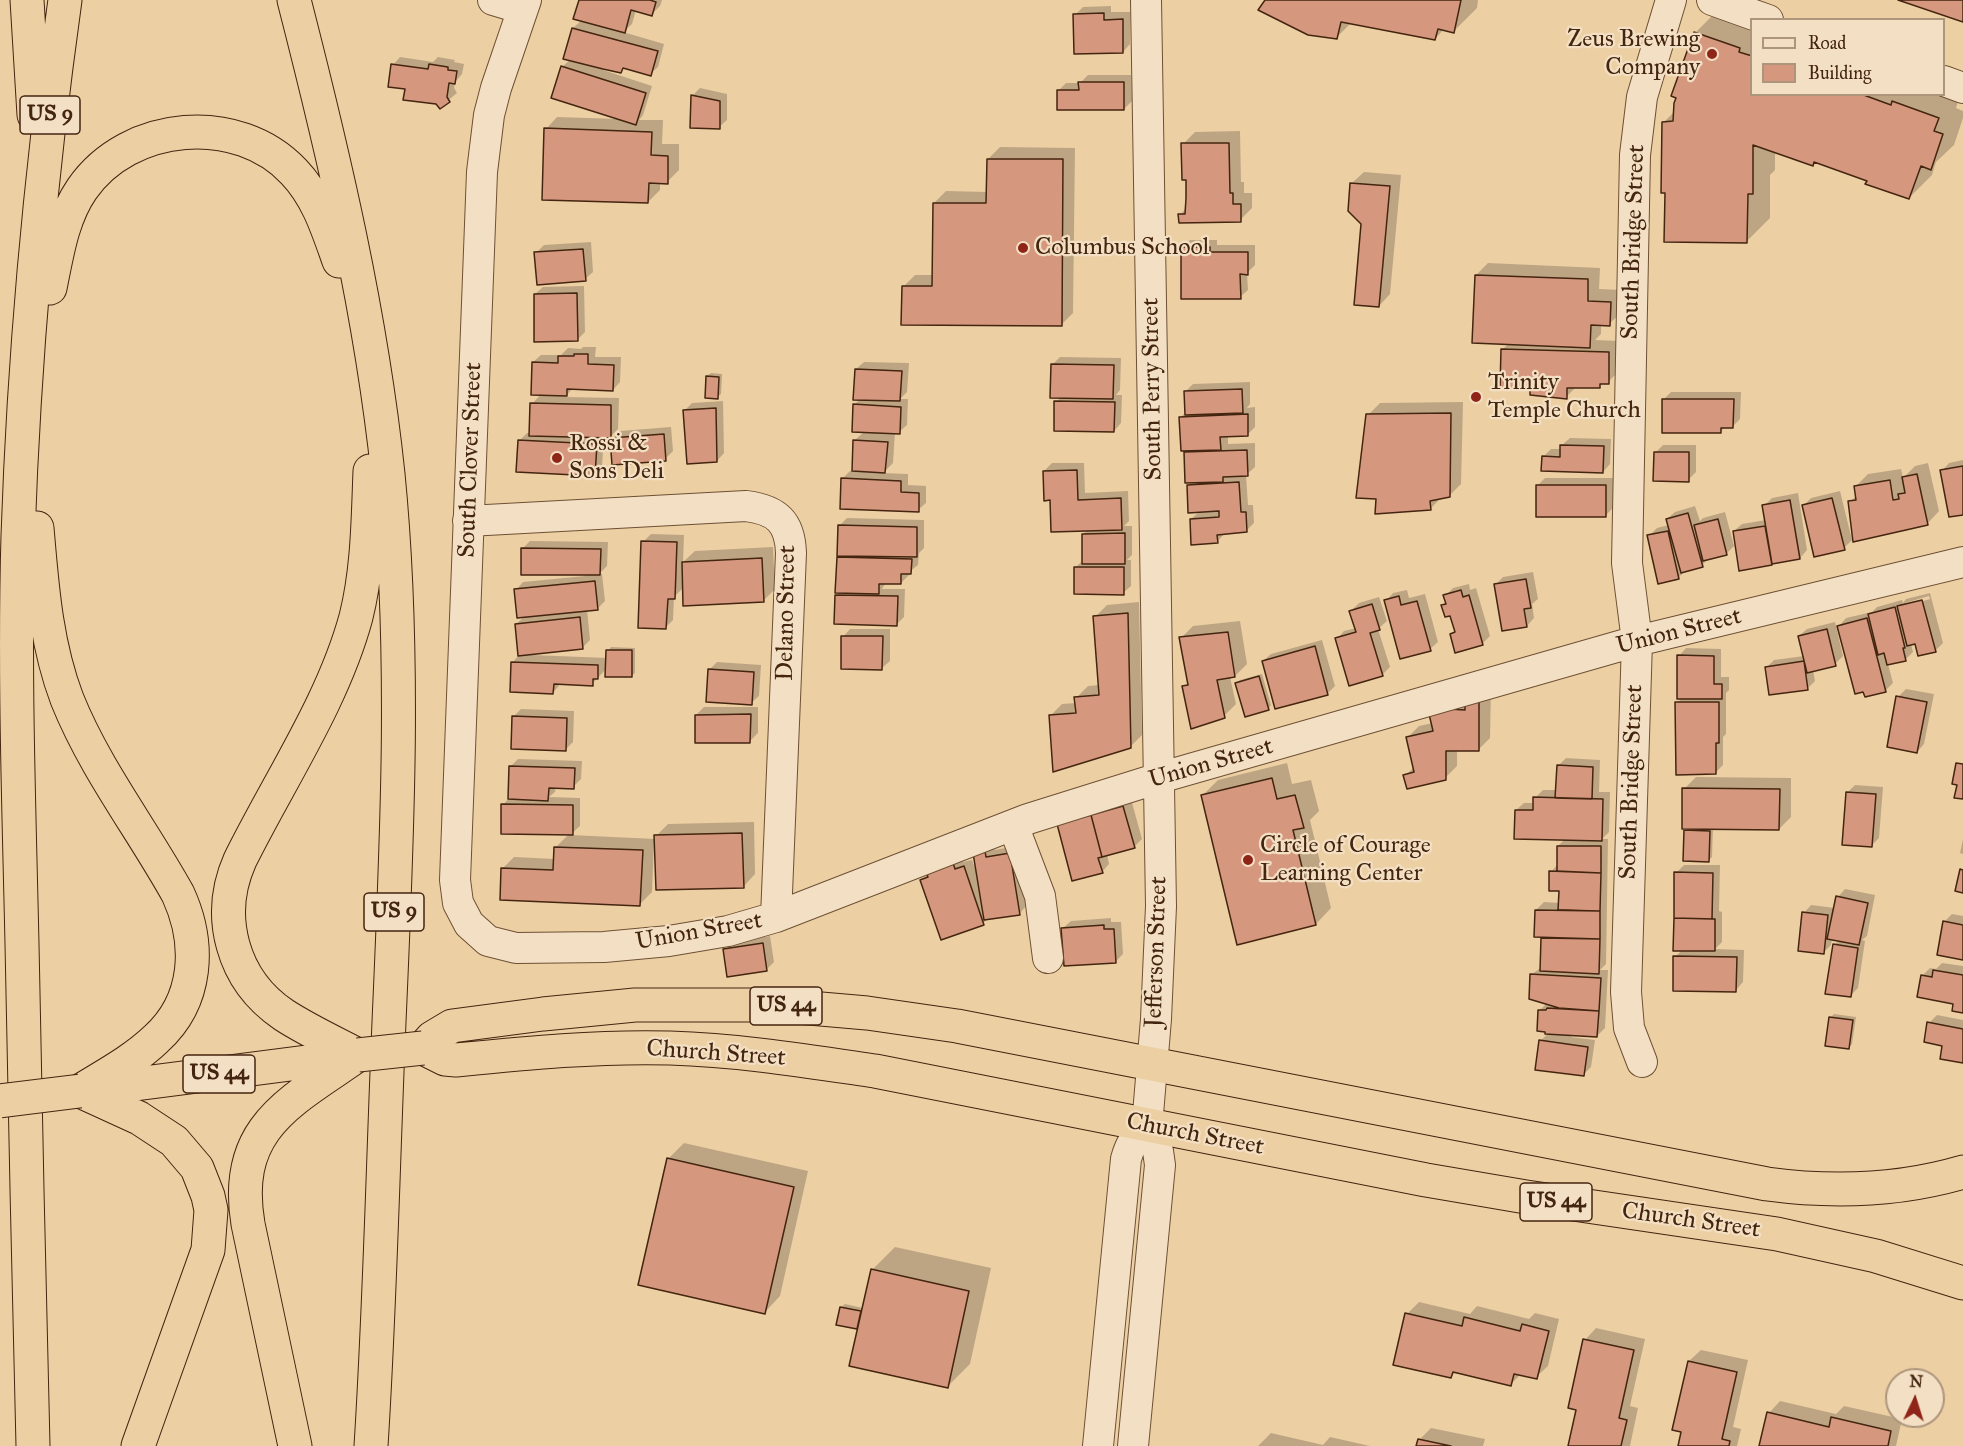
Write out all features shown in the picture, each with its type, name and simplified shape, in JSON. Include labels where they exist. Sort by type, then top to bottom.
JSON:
[{"type":"highway","points":[[27,0],[32,58],[38,231]]},
{"type":"highway","name":"US 9","points":[[33,1446],[17,739],[18,548],[25,401],[38,231],[65,0]]},
{"type":"highway","name":"US 9","points":[[294,0],[338,178],[373,363],[388,477],[397,627],[397,833],[370,1446]]},
{"type":"highway","points":[[319,0],[338,178]]},
{"type":"highway","points":[[80,1091],[139,1053],[156,1040],[173,1021],[190,983],[193,968],[193,945],[189,923],[178,894],[99,763],[76,720],[59,675],[45,608],[25,401],[62,231],[74,203],[94,175],[124,151],[141,142],[178,132],[199,132],[240,139],[259,147],[294,171],[318,207],[373,363],[366,558],[356,616],[328,691],[240,860],[231,884],[228,910],[233,947],[242,969],[257,990],[284,1015],[358,1055],[293,1100],[272,1118],[250,1155],[245,1177],[244,1199],[248,1224],[295,1446]]},
{"type":"highway","name":"Church Street","points":[[423,1048],[432,1038],[452,1026],[497,1019],[635,1005],[728,1004],[820,1008],[957,1026],[1714,1175],[1783,1186],[1841,1190],[1892,1187],[1963,1172]]},
{"type":"highway","name":"Church Street","points":[[0,1101],[423,1048],[445,1059],[456,1060],[619,1047],[718,1050],[875,1071],[1327,1161],[1526,1197],[1777,1234],[1876,1256],[1963,1283]]},
{"type":"highway","points":[[80,1091],[139,1118],[174,1141],[197,1168],[211,1210],[208,1250],[138,1446]]},
{"type":"street","points":[[493,0],[525,5]]},
{"type":"street","name":"South Perry Street","points":[[1146,0],[1159,778]]},
{"type":"street","name":"South Bridge Street","points":[[1642,1062],[1629,1028],[1626,992],[1637,641],[1627,563],[1635,155],[1642,97],[1671,0]]},
{"type":"street","points":[[1712,0],[1762,18]]},
{"type":"street","name":"South Clover Street","points":[[469,924],[458,903],[455,880],[484,144],[496,88],[525,5]]},
{"type":"street","points":[[1945,81],[1963,88]]},
{"type":"street","name":"Delano Street","points":[[468,521],[746,506],[770,511],[779,518],[786,527],[791,553],[776,917]]},
{"type":"street","name":"Union Street","points":[[469,924],[488,941],[524,949],[570,948],[679,939],[728,930],[776,917],[1013,825],[1159,778],[1637,641],[1963,562]]},
{"type":"street","name":"Jefferson Street","points":[[1133,1446],[1160,1165],[1158,1151],[1148,1126],[1161,906],[1159,778]]},
{"type":"street","points":[[1013,825],[1040,896],[1048,958]]},
{"type":"street","points":[[1098,1446],[1126,1159],[1129,1147],[1137,1135],[1148,1126]]},
{"type":"building","points":[[579,0],[650,0],[656,2],[652,16],[631,10],[625,33],[573,19]]},
{"type":"building","points":[[1265,0],[1461,0],[1454,33],[1438,29],[1435,40],[1341,22],[1337,39],[1308,35],[1258,10]]},
{"type":"building","points":[[1898,0],[1963,0],[1963,22]]},
{"type":"building","points":[[1104,13],[1104,20],[1123,19],[1123,53],[1074,54],[1073,14]]},
{"type":"building","points":[[572,28],[658,51],[651,76],[623,68],[621,73],[563,59]]},
{"type":"building","points":[[1694,32],[1740,48],[1739,52],[1750,55],[1750,96],[1866,96],[1891,105],[1892,101],[1939,118],[1934,131],[1943,134],[1931,170],[1921,166],[1909,199],[1865,184],[1867,181],[1814,162],[1813,166],[1753,145],[1753,194],[1748,194],[1747,243],[1664,242],[1665,193],[1661,193],[1662,122],[1673,121],[1676,98],[1671,96]]},
{"type":"building","points":[[391,64],[428,69],[429,64],[457,71],[455,84],[449,83],[447,97],[450,102],[440,109],[436,104],[403,100],[405,89],[388,87]]},
{"type":"building","points":[[561,66],[646,93],[636,125],[551,98]]},
{"type":"building","points":[[1078,82],[1124,82],[1124,110],[1057,110],[1057,90],[1079,90]]},
{"type":"building","points":[[691,95],[720,101],[720,129],[690,128]]},
{"type":"building","points":[[544,128],[652,132],[651,155],[668,156],[668,184],[649,183],[648,203],[542,200]]},
{"type":"building","points":[[1181,143],[1229,143],[1230,193],[1233,193],[1233,204],[1241,204],[1241,222],[1179,223],[1178,214],[1185,214],[1186,198],[1186,180],[1182,180]]},
{"type":"building","points":[[987,159],[1063,159],[1062,326],[901,325],[902,286],[932,286],[933,203],[986,203]]},
{"type":"building","points":[[1350,183],[1390,186],[1379,307],[1354,305],[1361,224],[1348,211]]},
{"type":"building","points":[[1181,247],[1210,247],[1210,252],[1248,252],[1248,275],[1240,274],[1241,299],[1181,299]]},
{"type":"building","points":[[583,249],[586,281],[537,285],[534,252]]},
{"type":"building","points":[[1475,275],[1588,279],[1588,301],[1611,302],[1610,326],[1591,325],[1590,348],[1472,343]]},
{"type":"building","points":[[577,293],[578,341],[534,342],[534,294]]},
{"type":"building","points":[[1501,349],[1609,352],[1609,384],[1600,384],[1600,388],[1567,388],[1567,399],[1530,395],[1530,388],[1500,388]]},
{"type":"building","points":[[574,354],[588,354],[588,364],[614,365],[613,391],[567,389],[567,396],[531,395],[532,362],[558,363],[558,356],[574,356]]},
{"type":"building","points":[[1051,364],[1114,365],[1113,399],[1050,398]]},
{"type":"building","points":[[855,369],[902,371],[900,401],[853,400]]},
{"type":"building","points":[[706,376],[719,377],[718,399],[705,398]]},
{"type":"building","points":[[1242,389],[1243,413],[1185,415],[1184,391]]},
{"type":"building","points":[[1662,399],[1734,399],[1733,428],[1721,428],[1721,433],[1662,433]]},
{"type":"building","points":[[1054,401],[1115,402],[1114,432],[1054,431]]},
{"type":"building","points":[[530,403],[611,405],[611,438],[529,436]]},
{"type":"building","points":[[853,404],[901,407],[900,434],[852,432]]},
{"type":"building","points":[[716,408],[717,462],[687,464],[683,410]]},
{"type":"building","points":[[1451,413],[1450,497],[1430,501],[1431,510],[1375,514],[1376,499],[1356,498],[1366,414]]},
{"type":"building","points":[[1248,414],[1248,436],[1220,437],[1221,450],[1181,451],[1179,417]]},
{"type":"building","points":[[664,434],[666,461],[612,465],[610,438]]},
{"type":"building","name":"Rossi & Sons Deli","points":[[518,440],[597,444],[595,476],[516,472]]},
{"type":"building","points":[[853,440],[888,442],[885,473],[852,471]]},
{"type":"building","points":[[1560,445],[1604,446],[1603,473],[1541,471],[1542,456],[1560,457]]},
{"type":"building","points":[[1247,450],[1248,476],[1223,477],[1223,482],[1185,483],[1184,452]]},
{"type":"building","points":[[1654,452],[1689,452],[1689,482],[1653,481]]},
{"type":"building","points":[[1963,466],[1963,515],[1949,517],[1940,470]]},
{"type":"building","points":[[1077,470],[1078,500],[1121,498],[1122,530],[1051,532],[1050,500],[1044,501],[1043,471]]},
{"type":"building","points":[[1917,474],[1928,525],[1853,542],[1848,501],[1856,500],[1854,486],[1890,480],[1893,500],[1899,499],[1898,494],[1905,493],[1902,477]]},
{"type":"building","points":[[841,478],[901,481],[901,492],[919,493],[919,512],[840,509]]},
{"type":"building","points":[[1239,482],[1241,512],[1246,512],[1247,532],[1217,535],[1218,543],[1191,545],[1190,519],[1219,517],[1219,511],[1188,513],[1187,485]]},
{"type":"building","points":[[1536,485],[1606,485],[1606,517],[1536,517]]},
{"type":"building","points":[[1832,498],[1845,550],[1814,557],[1802,505]]},
{"type":"building","points":[[1790,500],[1800,559],[1772,564],[1762,505]]},
{"type":"building","points":[[1688,513],[1703,567],[1681,573],[1666,519]]},
{"type":"building","points":[[1718,519],[1727,555],[1703,561],[1694,525]]},
{"type":"building","points":[[838,525],[917,527],[917,557],[837,556]]},
{"type":"building","points":[[1765,526],[1772,565],[1739,571],[1733,531]]},
{"type":"building","points":[[1668,531],[1679,579],[1658,584],[1647,535]]},
{"type":"building","points":[[1125,533],[1125,564],[1082,564],[1082,534]]},
{"type":"building","points":[[641,541],[677,542],[675,599],[668,599],[666,629],[638,628]]},
{"type":"building","points":[[521,548],[601,549],[600,575],[521,575]]},
{"type":"building","points":[[837,557],[912,559],[911,574],[901,574],[901,584],[879,584],[879,594],[835,593]]},
{"type":"building","points":[[762,558],[764,602],[683,606],[682,562]]},
{"type":"building","points":[[1074,567],[1124,567],[1124,595],[1074,594]]},
{"type":"building","points":[[1526,579],[1531,608],[1524,609],[1527,627],[1502,631],[1494,584]]},
{"type":"building","points":[[595,581],[598,610],[517,618],[514,589]]},
{"type":"building","points":[[1461,590],[1463,597],[1469,595],[1483,645],[1455,653],[1450,634],[1455,632],[1450,616],[1445,617],[1441,605],[1446,604],[1443,595]]},
{"type":"building","points":[[835,595],[898,596],[897,626],[834,624]]},
{"type":"building","points":[[1399,596],[1401,605],[1417,601],[1431,651],[1400,659],[1384,600]]},
{"type":"building","points":[[1922,600],[1936,652],[1918,656],[1915,644],[1907,646],[1897,606]]},
{"type":"building","points":[[1372,604],[1380,630],[1370,633],[1383,676],[1349,686],[1335,638],[1356,632],[1349,611]]},
{"type":"building","points":[[1895,607],[1906,661],[1887,665],[1884,653],[1878,655],[1868,614]]},
{"type":"building","points":[[1128,613],[1131,748],[1053,772],[1049,715],[1076,713],[1074,697],[1099,695],[1093,616]]},
{"type":"building","points":[[580,617],[583,649],[518,656],[515,624]]},
{"type":"building","points":[[1867,618],[1886,692],[1865,697],[1863,692],[1855,694],[1837,626]]},
{"type":"building","points":[[1827,629],[1836,666],[1807,673],[1798,636]]},
{"type":"building","points":[[1228,632],[1235,677],[1217,680],[1225,718],[1191,729],[1182,686],[1188,685],[1179,637]]},
{"type":"building","points":[[841,636],[883,636],[882,670],[841,669]]},
{"type":"building","points":[[1315,646],[1328,695],[1275,709],[1262,661]]},
{"type":"building","points":[[606,650],[632,650],[632,677],[605,677]]},
{"type":"building","points":[[1677,655],[1714,656],[1714,684],[1722,684],[1722,699],[1677,699]]},
{"type":"building","points":[[1804,661],[1808,690],[1769,695],[1765,667]]},
{"type":"building","points":[[511,662],[598,665],[598,679],[593,679],[593,686],[554,684],[553,694],[510,692]]},
{"type":"building","points":[[708,669],[754,672],[752,705],[706,702]]},
{"type":"building","points":[[1259,676],[1269,710],[1245,717],[1235,683]]},
{"type":"building","points":[[1896,696],[1927,702],[1917,753],[1887,747]]},
{"type":"building","points":[[1465,700],[1479,700],[1479,751],[1446,751],[1446,780],[1407,789],[1403,775],[1414,772],[1406,737],[1433,731],[1429,714],[1448,709],[1465,710]]},
{"type":"building","points":[[1675,702],[1719,702],[1716,774],[1676,775]]},
{"type":"building","points":[[751,714],[750,743],[695,743],[695,715]]},
{"type":"building","points":[[512,716],[567,718],[566,751],[511,749]]},
{"type":"building","points":[[1956,763],[1963,764],[1963,799],[1954,798],[1957,785],[1952,784]]},
{"type":"building","points":[[1557,765],[1593,767],[1592,799],[1555,798]]},
{"type":"building","points":[[509,766],[575,768],[574,789],[549,788],[548,801],[508,799]]},
{"type":"building","points":[[1272,778],[1277,799],[1295,795],[1304,828],[1293,830],[1316,925],[1237,945],[1201,795]]},
{"type":"building","points":[[1682,788],[1780,789],[1779,830],[1682,829]]},
{"type":"building","points":[[1846,792],[1876,794],[1872,847],[1842,845]]},
{"type":"building","points":[[1533,797],[1603,799],[1602,841],[1514,839],[1515,810],[1533,810]]},
{"type":"building","points":[[501,804],[573,805],[573,835],[501,834]]},
{"type":"building","points":[[1123,806],[1135,848],[1102,857],[1091,815]]},
{"type":"building","points":[[1091,815],[1102,857],[1098,858],[1103,873],[1072,881],[1057,824]]},
{"type":"building","points":[[1684,830],[1710,831],[1709,862],[1683,861]]},
{"type":"building","points":[[742,833],[744,888],[656,890],[654,835]]},
{"type":"building","points":[[1557,846],[1601,846],[1601,873],[1557,871]]},
{"type":"building","points":[[554,847],[643,850],[640,906],[500,900],[501,868],[553,870]]},
{"type":"building","points":[[985,851],[986,857],[1010,853],[1020,915],[984,920],[973,853]]},
{"type":"building","points":[[953,863],[955,869],[964,866],[984,925],[941,940],[920,880],[928,877],[926,872]]},
{"type":"building","points":[[1960,869],[1963,870],[1963,893],[1955,891]]},
{"type":"building","points":[[1549,871],[1601,873],[1600,911],[1558,910],[1559,891],[1549,891]]},
{"type":"building","points":[[1674,872],[1713,873],[1712,919],[1674,918]]},
{"type":"building","points":[[1836,896],[1868,903],[1859,945],[1827,939]]},
{"type":"building","points":[[1535,910],[1600,911],[1600,939],[1534,937]]},
{"type":"building","points":[[1802,912],[1828,915],[1824,954],[1798,951]]},
{"type":"building","points":[[1674,918],[1715,919],[1715,951],[1673,951]]},
{"type":"building","points":[[1943,921],[1963,925],[1963,960],[1937,955]]},
{"type":"building","points":[[1104,925],[1104,929],[1114,929],[1116,963],[1064,966],[1061,928]]},
{"type":"building","points":[[1541,938],[1600,939],[1599,974],[1540,971]]},
{"type":"building","points":[[763,943],[767,971],[727,977],[723,949]]},
{"type":"building","points":[[1833,944],[1858,948],[1851,997],[1825,994]]},
{"type":"building","points":[[1673,956],[1737,957],[1736,992],[1673,991]]},
{"type":"building","points":[[1933,970],[1963,975],[1963,1013],[1952,1011],[1953,1004],[1917,997],[1921,975],[1932,977]]},
{"type":"building","points":[[1530,974],[1601,978],[1599,1011],[1559,1008],[1529,999]]},
{"type":"building","points":[[1547,1008],[1599,1011],[1597,1037],[1545,1034],[1545,1032],[1537,1031],[1538,1010]]},
{"type":"building","points":[[1829,1017],[1853,1020],[1849,1049],[1825,1046]]},
{"type":"building","points":[[1927,1022],[1963,1029],[1963,1063],[1940,1059],[1942,1046],[1924,1042]]},
{"type":"building","points":[[1539,1040],[1588,1047],[1584,1076],[1535,1070]]},
{"type":"building","points":[[667,1158],[794,1187],[765,1314],[638,1285]]},
{"type":"building","points":[[871,1269],[969,1291],[948,1388],[849,1366]]},
{"type":"building","points":[[840,1307],[861,1311],[857,1329],[836,1325]]},
{"type":"building","points":[[1405,1313],[1462,1326],[1464,1317],[1520,1331],[1522,1324],[1549,1331],[1537,1379],[1514,1374],[1511,1386],[1453,1372],[1451,1378],[1393,1365]]},
{"type":"building","points":[[1583,1339],[1634,1350],[1619,1418],[1627,1420],[1621,1446],[1568,1446],[1576,1410],[1568,1408]]},
{"type":"building","points":[[1688,1361],[1737,1372],[1722,1439],[1730,1441],[1729,1446],[1678,1446],[1681,1432],[1672,1430]]},
{"type":"building","points":[[1767,1412],[1829,1427],[1831,1417],[1891,1431],[1888,1446],[1759,1446]]},
{"type":"building","points":[[1418,1439],[1451,1446],[1416,1446]]},
{"type":"place","name":"Zeus Brewing Company","points":[[1712,54]]},
{"type":"place","name":"Columbus School","points":[[1023,248]]},
{"type":"place","name":"Trinity Temple Church","points":[[1476,397]]},
{"type":"place","name":"Rossi & Sons Deli","points":[[557,458]]},
{"type":"place","name":"Circle of Courage Learning Center","points":[[1248,860]]}]
